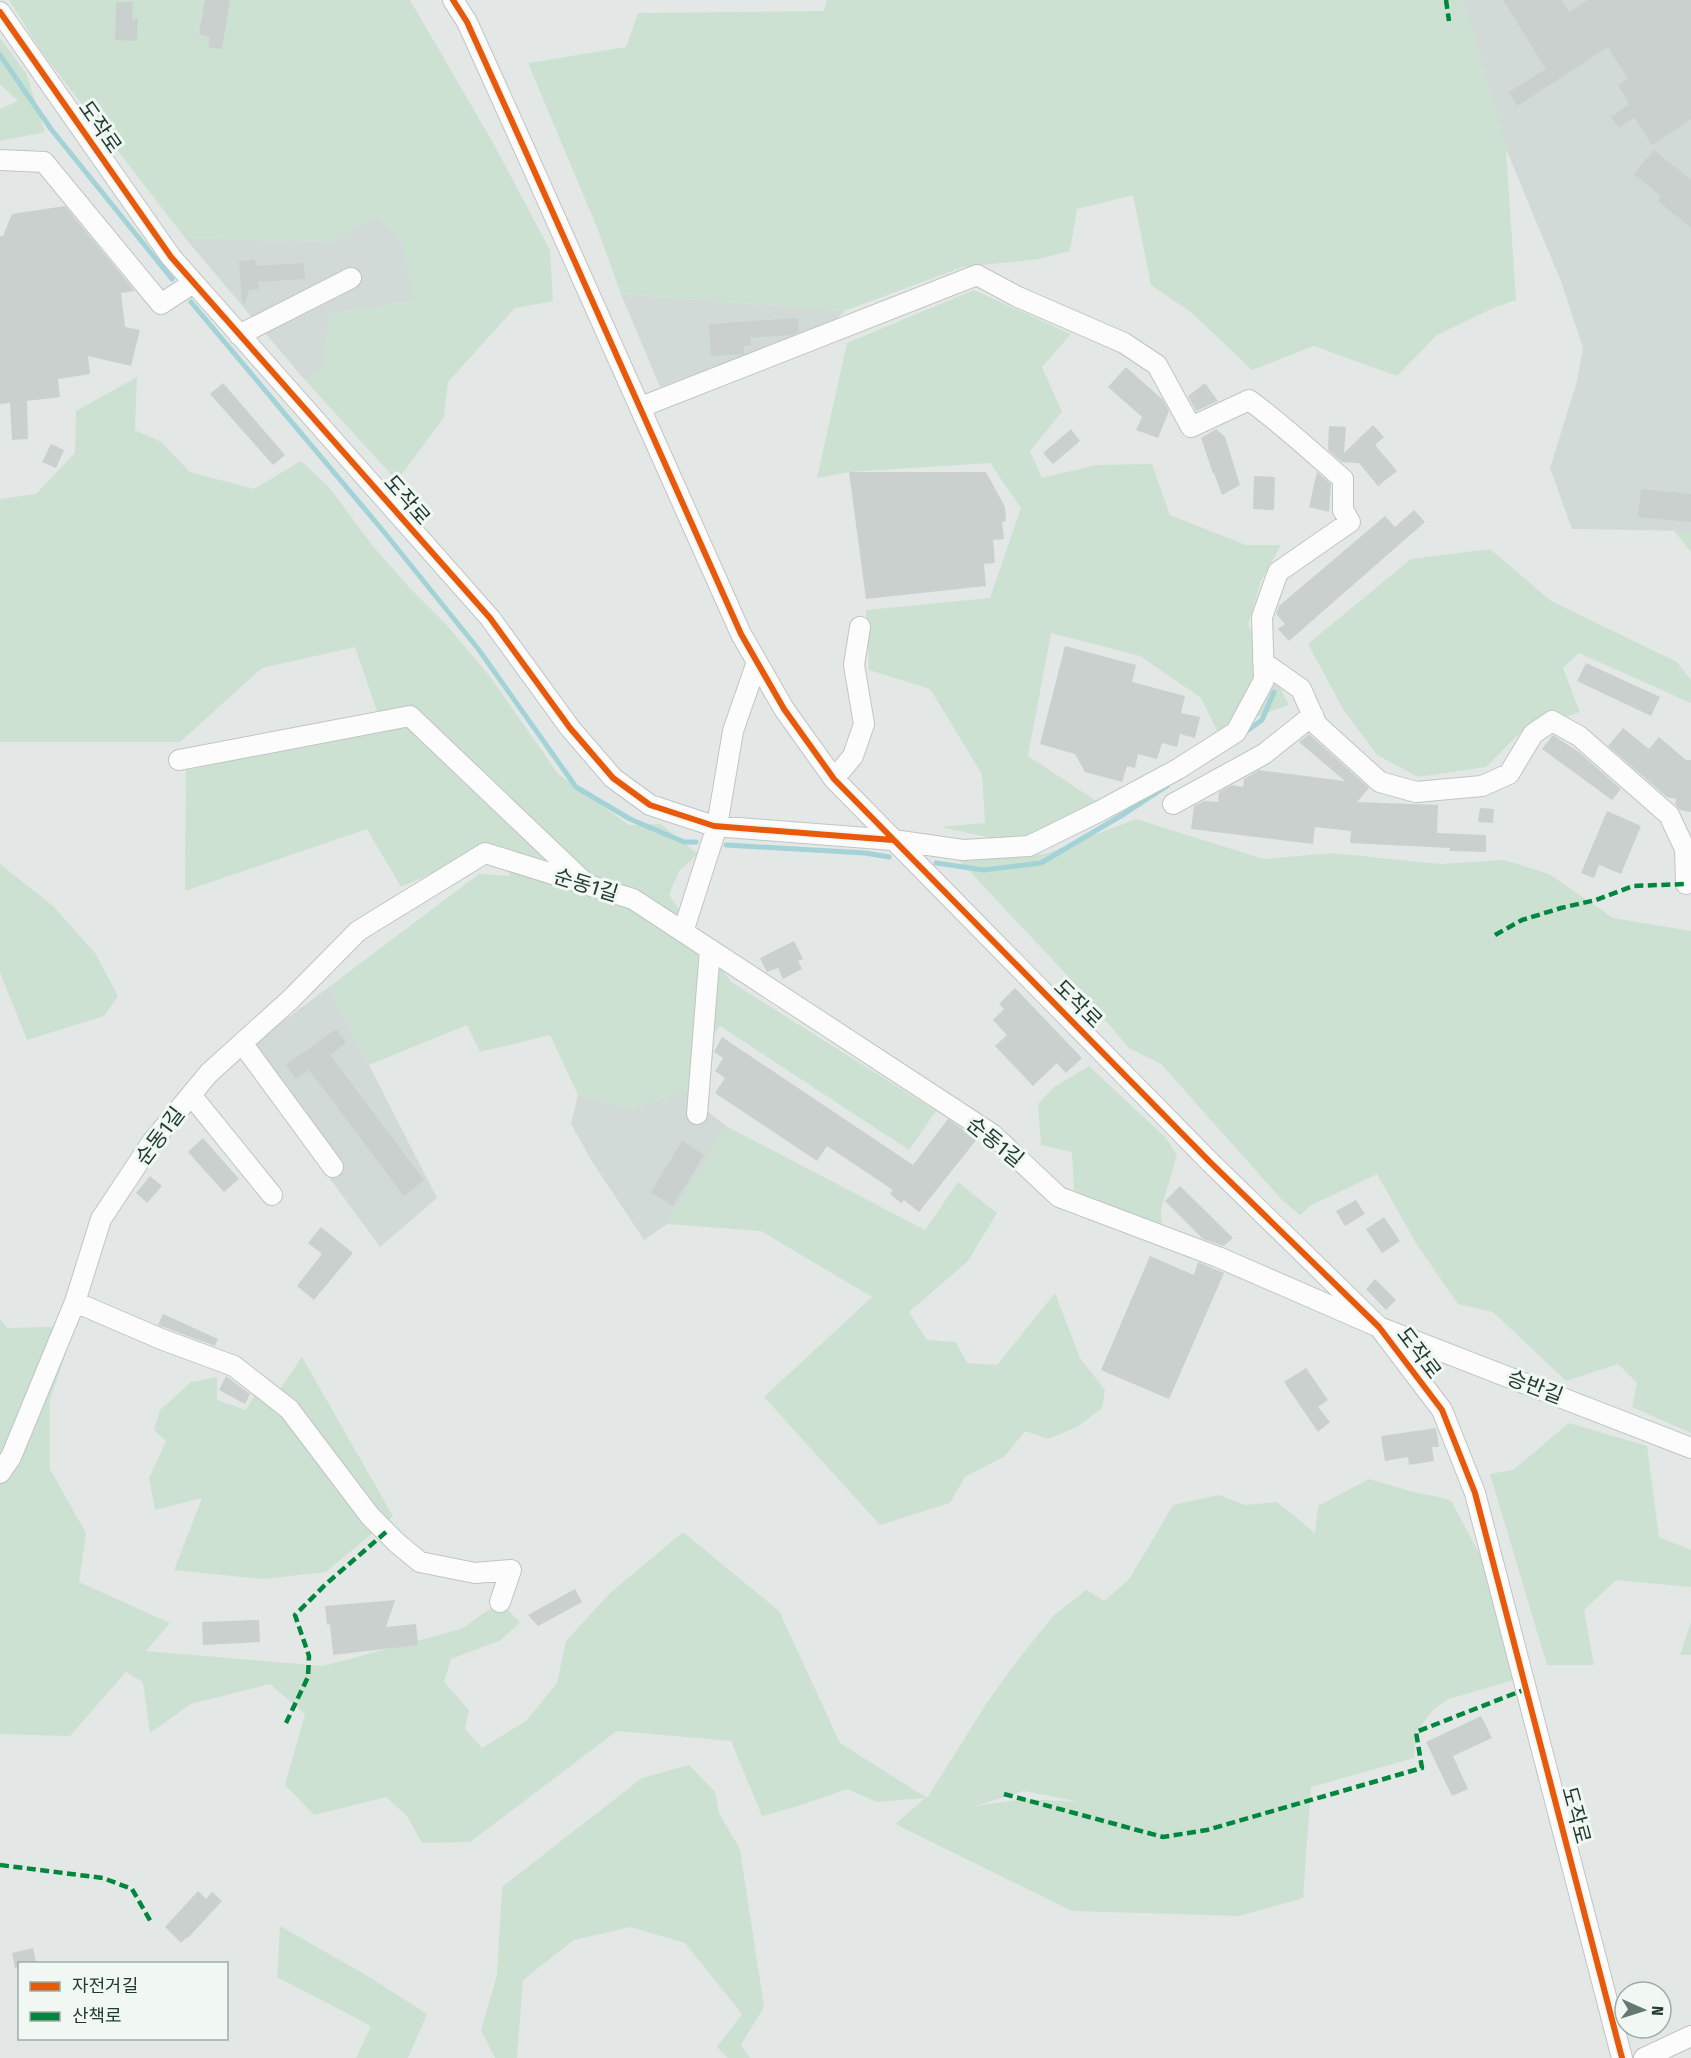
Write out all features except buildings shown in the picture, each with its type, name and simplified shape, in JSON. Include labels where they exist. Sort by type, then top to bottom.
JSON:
[{"type":"street","name":"도작로","points":[[453,0],[471,33],[641,407],[741,634],[784,710],[834,779],[1202,1154],[1379,1327],[1442,1410],[1475,1493],[1622,2058]]},
{"type":"street","name":"도작로","points":[[0,12],[171,257],[490,618],[570,728],[613,778],[650,806],[717,826],[893,840]]},
{"type":"street","points":[[0,160],[44,162],[161,304],[193,283]]},
{"type":"street","points":[[641,407],[977,275],[1018,297],[1124,344],[1157,365],[1191,427],[1249,400],[1275,419],[1304,447],[1343,479],[1343,510],[1350,522],[1278,572],[1262,616],[1264,680],[1236,732],[1168,774],[1029,846],[963,850],[893,840]]},
{"type":"street","points":[[239,335],[351,278]]},
{"type":"street","points":[[834,779],[853,756],[864,724],[854,665],[860,627]]},
{"type":"street","points":[[683,932],[717,826],[733,731],[757,662]]},
{"type":"street","points":[[1263,662],[1301,689],[1317,725],[1380,782],[1416,792],[1482,786],[1509,774],[1533,734],[1552,721],[1579,736],[1669,815],[1686,849],[1686,884]]},
{"type":"street","points":[[1173,804],[1264,754],[1313,715]]},
{"type":"street","points":[[179,760],[410,716],[587,885]]},
{"type":"street","name":"순동1길","points":[[0,1473],[11,1457],[75,1302],[101,1219],[152,1142],[209,1073],[291,999],[358,931],[485,853],[633,899],[992,1134],[1059,1197],[1218,1257],[1379,1327]]},
{"type":"street","points":[[698,1114],[710,949]]},
{"type":"street","points":[[242,1043],[333,1167]]},
{"type":"street","points":[[191,1095],[272,1195]]},
{"type":"street","points":[[75,1302],[161,1339],[234,1366],[289,1409],[370,1516],[420,1562],[475,1573],[511,1570],[500,1602]]},
{"type":"street","name":"승반길","points":[[1379,1327],[1691,1448]]},
{"type":"street","points":[[1644,2058],[1691,2036]]},
{"type":"shaded area","points":[[1462,0],[1691,0],[1691,531],[1572,529],[1550,468],[1577,381],[1583,348],[1562,284],[1506,149]]},
{"type":"shaded area","points":[[376,215],[401,241],[415,300],[330,314],[323,372],[304,379],[185,238],[332,242]]},
{"type":"shaded area","points":[[621,294],[844,311],[834,322],[660,387]]},
{"type":"shaded area","points":[[329,987],[437,1198],[380,1247],[239,1054]]},
{"type":"shaded area","points":[[689,1089],[689,1096],[726,1126],[667,1224],[644,1240],[591,1160],[571,1124],[578,1095],[630,1109]]},
{"type":"green space","points":[[9,0],[410,0],[492,141],[550,250],[553,301],[515,308],[448,382],[444,417],[397,481],[304,379],[323,372],[330,314],[415,300],[401,241],[376,215],[332,242],[185,238],[41,51]]},
{"type":"green space","points":[[827,0],[1462,0],[1506,149],[1516,300],[1493,308],[1437,335],[1397,376],[1314,346],[1252,370],[1192,313],[1151,285],[1133,195],[1077,209],[1070,251],[1039,259],[963,267],[844,311],[621,294],[598,230],[528,63],[626,47],[638,13],[824,11]]},
{"type":"green space","points":[[0,38],[26,73],[45,132],[0,141],[0,109],[18,101],[0,84]]},
{"type":"green space","points":[[974,290],[1071,334],[1042,367],[1062,412],[1030,451],[1042,478],[1096,465],[1152,464],[1170,515],[1246,545],[1281,545],[1261,581],[1248,625],[1289,705],[1217,731],[1201,698],[1140,656],[1051,633],[1028,756],[1098,802],[1029,846],[940,827],[985,823],[982,774],[930,689],[869,670],[866,610],[990,598],[1021,508],[990,463],[849,472],[817,478],[847,343]]},
{"type":"green space","points":[[137,377],[135,430],[161,442],[190,472],[254,489],[301,461],[329,487],[372,545],[445,623],[491,678],[558,774],[629,825],[661,824],[698,854],[679,871],[669,895],[731,982],[936,1111],[909,1150],[720,1026],[693,1063],[689,1089],[630,1109],[578,1095],[550,1035],[480,1052],[467,1025],[369,1065],[329,987],[479,874],[510,876],[497,844],[401,887],[367,829],[185,891],[186,770],[410,724],[406,708],[378,714],[355,647],[262,668],[180,742],[0,742],[0,499],[36,494],[75,453],[76,411]]},
{"type":"green space","points":[[1674,531],[1691,531],[1691,552]]},
{"type":"green space","points":[[1490,549],[1551,601],[1677,662],[1691,680],[1691,703],[1579,653],[1563,668],[1580,712],[1521,732],[1486,767],[1418,777],[1377,755],[1343,709],[1308,644],[1411,559]]},
{"type":"green space","points":[[1136,819],[1264,859],[1332,853],[1441,864],[1504,860],[1549,874],[1613,918],[1691,931],[1691,1433],[1632,1407],[1637,1383],[1618,1364],[1566,1381],[1493,1312],[1458,1304],[1417,1245],[1377,1174],[1310,1206],[1300,1215],[1283,1201],[1161,1064],[1129,1048],[1065,973],[959,860],[1045,854]]},
{"type":"green space","points":[[0,864],[53,906],[95,953],[118,996],[104,1016],[27,1040],[0,972]]},
{"type":"green space","points":[[1089,1066],[1166,1138],[1177,1155],[1161,1209],[1162,1225],[1095,1203],[1074,1190],[1072,1152],[1041,1145],[1038,1104],[1054,1087]]},
{"type":"green space","points":[[726,1126],[925,1230],[958,1182],[997,1213],[968,1261],[909,1312],[927,1340],[956,1342],[967,1363],[997,1365],[1055,1293],[1080,1358],[1105,1390],[1102,1408],[1077,1427],[1048,1439],[1025,1431],[1005,1456],[965,1477],[950,1503],[880,1525],[764,1397],[872,1297],[761,1231],[667,1224]]},
{"type":"green space","points":[[0,1319],[7,1328],[52,1327],[72,1335],[50,1400],[50,1469],[86,1533],[79,1582],[170,1623],[146,1651],[323,1666],[461,1629],[500,1602],[520,1622],[501,1640],[451,1659],[444,1682],[469,1710],[465,1729],[482,1748],[526,1721],[557,1683],[566,1641],[609,1594],[683,1532],[779,1611],[840,1743],[927,1798],[988,1701],[1053,1616],[1086,1590],[1105,1601],[1130,1578],[1173,1505],[1219,1495],[1245,1505],[1277,1502],[1315,1533],[1318,1506],[1369,1479],[1452,1502],[1485,1565],[1517,1679],[1449,1699],[1434,1709],[1416,1732],[1414,1758],[1311,1787],[1303,1898],[1239,1916],[1072,1911],[895,1824],[925,1798],[877,1802],[847,1789],[762,1816],[731,1741],[617,1731],[470,1842],[422,1843],[407,1816],[386,1797],[314,1815],[285,1785],[305,1714],[270,1684],[191,1704],[150,1733],[143,1682],[126,1672],[70,1736],[0,1734]],"holes":[[[1024,1791],[1080,1802],[1023,1799],[975,1806]]]},
{"type":"green space","points":[[302,1357],[393,1516],[326,1572],[262,1579],[174,1570],[202,1498],[155,1510],[149,1478],[166,1441],[154,1430],[160,1410],[191,1382],[217,1377],[217,1400],[246,1410],[263,1381],[280,1389]]},
{"type":"green space","points":[[1569,1423],[1647,1446],[1659,1537],[1691,1550],[1691,1587],[1616,1580],[1584,1610],[1594,1665],[1547,1665],[1490,1474],[1513,1470]]},
{"type":"green space","points":[[1691,1622],[1691,1655],[1680,1655]]},
{"type":"green space","points":[[689,1765],[715,1792],[719,1813],[740,1849],[764,2007],[741,2045],[750,2058],[728,2058],[717,2047],[742,2014],[685,1943],[630,1927],[574,1940],[523,1980],[517,2058],[495,2058],[481,2030],[497,1975],[502,1887],[642,1778]]},
{"type":"green space","points":[[280,1926],[366,1975],[427,2014],[408,2058],[356,2058],[371,2026],[277,1977]]},
{"type":"waterway","points":[[0,55],[51,129],[172,279]]},
{"type":"waterway","points":[[191,302],[384,532],[479,650],[576,787],[630,819],[684,842],[696,842]]},
{"type":"waterway","points":[[1244,733],[1262,720],[1274,692]]},
{"type":"waterway","points":[[936,863],[984,870],[1041,863],[1167,786]]},
{"type":"waterway","points":[[726,845],[865,853],[889,857]]},
{"type":"marked path","points":[[1446,0],[1449,21]]},
{"type":"marked path","points":[[1495,935],[1522,920],[1596,900],[1633,886],[1686,884]]},
{"type":"marked path","points":[[286,1723],[308,1677],[309,1656],[295,1615],[326,1584],[386,1532]]},
{"type":"marked path","points":[[1004,1794],[1163,1837],[1207,1830],[1422,1768],[1416,1732],[1526,1689]]},
{"type":"marked path","points":[[0,1865],[103,1878],[132,1889],[151,1922]]},
{"type":"cycle path","points":[[453,0],[467,22],[741,634],[784,709],[834,779],[1210,1162],[1379,1327],[1442,1410],[1475,1493],[1622,2058]]},
{"type":"cycle path","points":[[0,12],[171,257],[490,618],[570,728],[613,778],[650,805],[714,826],[893,840]]}]
